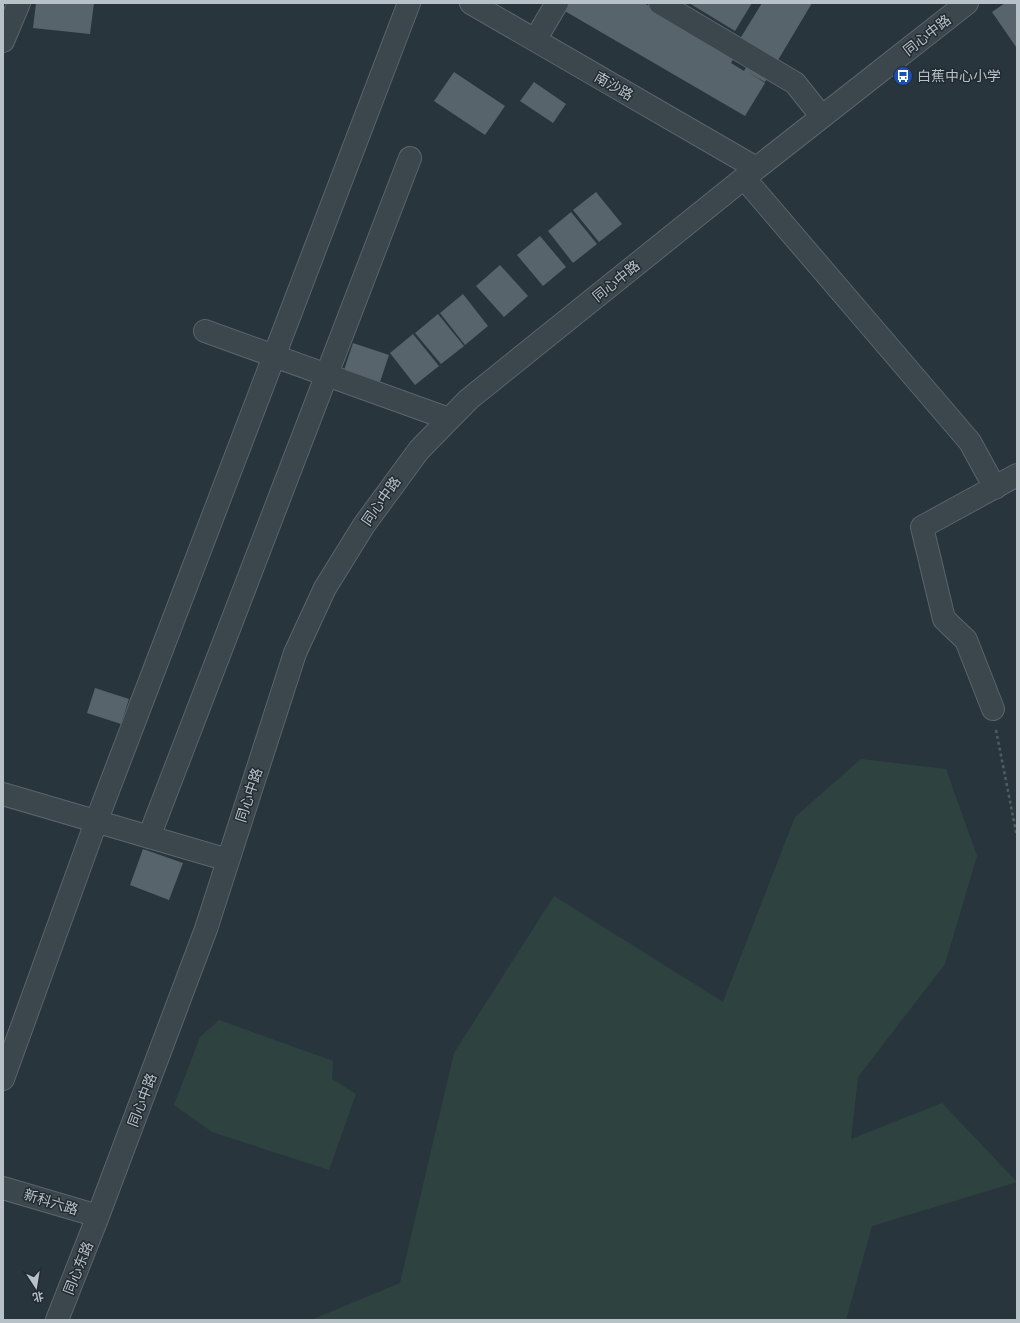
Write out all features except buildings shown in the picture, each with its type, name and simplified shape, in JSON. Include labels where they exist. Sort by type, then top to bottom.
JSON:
[{"type":"street","points":[[3,41],[19,3]]},
{"type":"street","points":[[3,1080],[96,822],[409,3]]},
{"type":"street","points":[[535,40],[557,3]]},
{"type":"street","points":[[660,3],[795,83],[822,117]]},
{"type":"street","name":"同心中路","points":[[98,1216],[206,929],[295,654],[325,588],[364,525],[390,487],[419,450],[469,399],[750,173],[967,3]]},
{"type":"street","name":"南沙路","points":[[482,6],[750,173],[970,442],[995,488]]},
{"type":"street","points":[[149,837],[410,158]]},
{"type":"street","points":[[205,331],[449,419]]},
{"type":"street","points":[[992,709],[966,640],[944,619],[922,527],[1017,475]]},
{"type":"street","points":[[3,794],[228,860]]},
{"type":"street","name":"新科六路","points":[[3,1188],[98,1216]]},
{"type":"street","name":"同心东路","points":[[57,1320],[98,1216]]},
{"type":"path","points":[[992,709],[1017,837]]},
{"type":"green space","points":[[861,759],[946,769],[977,856],[945,964],[858,1077],[851,1139],[942,1103],[1017,1182],[872,1226],[846,1320],[311,1320],[400,1283],[454,1053],[554,896],[723,1002],[795,817]]},
{"type":"green space","points":[[219,1020],[333,1061],[332,1079],[356,1094],[329,1170],[212,1132],[174,1105],[200,1037]]},
{"type":"place","name":"白蕉中心小学","points":[[903,76]]}]
